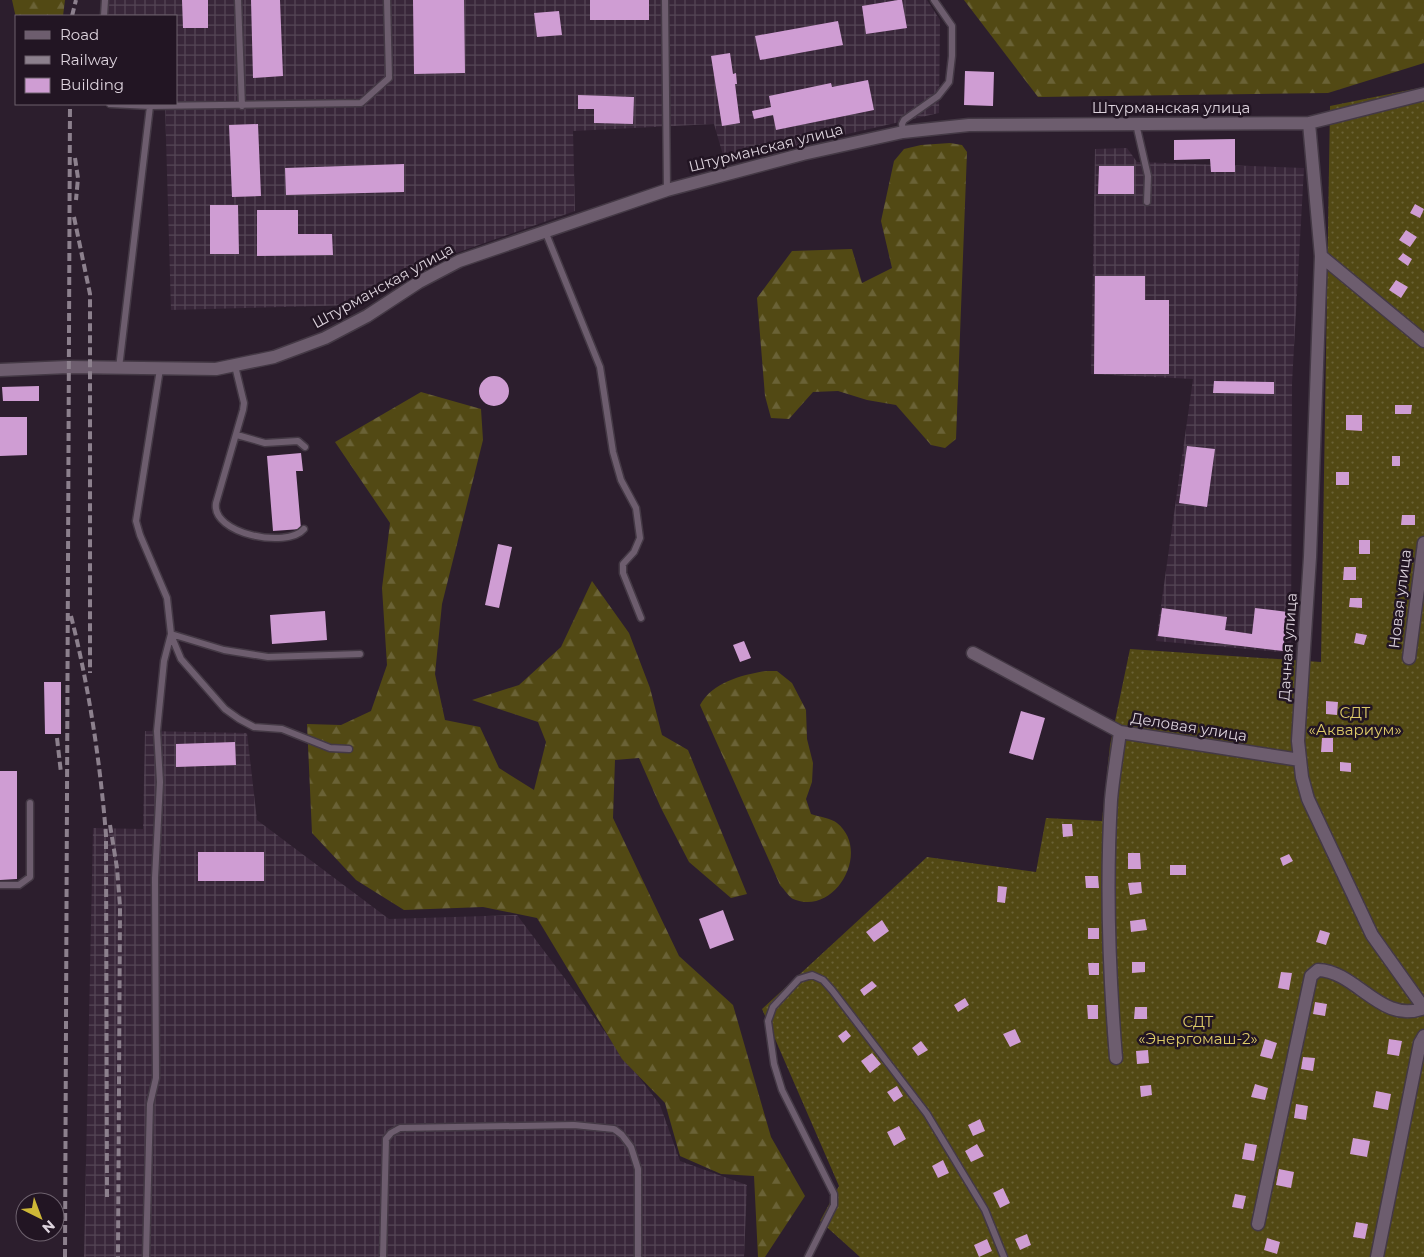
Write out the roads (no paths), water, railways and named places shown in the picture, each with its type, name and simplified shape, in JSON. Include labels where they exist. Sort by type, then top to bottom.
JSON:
[{"type":"street","name":"Штурманская улица","points":[[0,370],[68,367],[216,369],[281,354],[324,338],[367,316],[419,282],[459,261],[667,190],[803,154],[903,132],[969,126],[1309,123],[1424,94]]},
{"type":"street","points":[[1309,123],[1321,256],[1424,341]]},
{"type":"street","name":"Дачная улица","points":[[1321,256],[1310,557],[1298,741],[1300,760],[1308,798],[1372,935],[1424,1008]]},
{"type":"street","name":"Новая улица","points":[[1409,658],[1424,543]]},
{"type":"street","name":"Деловая улица","points":[[972,653],[1120,732],[1300,760]]},
{"type":"street","points":[[1116,1058],[1112,1000],[1109,867],[1111,798],[1120,732]]},
{"type":"street","points":[[1258,1224],[1311,976],[1318,970],[1331,972],[1400,1012],[1413,1012],[1424,1008]]},
{"type":"street","points":[[1376,1257],[1420,1043],[1424,1036]]},
{"type":"lane","points":[[104,15],[105,0]]},
{"type":"lane","points":[[238,0],[242,106]]},
{"type":"lane","points":[[130,105],[242,106],[361,103],[376,93],[390,78],[386,0]]},
{"type":"lane","points":[[665,0],[667,190]]},
{"type":"lane","points":[[903,132],[902,124],[904,120],[938,96],[949,82],[952,56],[952,26],[934,0]]},
{"type":"lane","points":[[119,368],[150,106]]},
{"type":"lane","points":[[1136,124],[1148,176],[1147,202]]},
{"type":"lane","points":[[545,231],[600,367],[613,452],[621,480],[636,508],[640,538],[634,552],[623,564],[623,573],[642,618]]},
{"type":"lane","points":[[235,366],[244,404],[237,435],[216,503],[218,515],[234,528],[264,538],[296,536],[304,529]]},
{"type":"lane","points":[[160,368],[136,520],[140,535],[167,598],[171,634],[181,659],[225,709],[254,727],[287,730],[330,748],[349,749]]},
{"type":"lane","points":[[237,435],[265,443],[298,441],[305,448]]},
{"type":"lane","points":[[171,634],[224,650],[268,657],[360,654]]},
{"type":"lane","points":[[146,1257],[150,1104],[156,1078],[155,878],[160,791],[157,731],[164,661],[171,634]]},
{"type":"lane","points":[[0,885],[19,885],[30,876],[30,803]]},
{"type":"lane","points":[[808,1257],[834,1205],[834,1194],[782,1090],[774,1064],[768,1021],[773,1007],[799,979],[812,975],[823,980],[832,990],[927,1114],[985,1210],[1004,1257]]},
{"type":"lane","points":[[383,1257],[386,1139],[391,1132],[400,1128],[574,1124],[614,1129],[622,1134],[631,1147],[638,1169],[638,1257]]},
{"type":"railway","points":[[72,15],[76,0]]},
{"type":"railway","points":[[65,1257],[70,105]]},
{"type":"railway","points":[[75,158],[78,178],[76,200]]},
{"type":"railway","points":[[74,217],[90,294],[90,673]]},
{"type":"railway","points":[[71,616],[93,724],[106,835],[107,1198]]},
{"type":"railway","points":[[57,738],[61,773]]},
{"type":"railway","points":[[110,825],[117,868],[120,906],[118,1257]]},
{"type":"park label","name":"СДТ «Аквариум»","points":[[1355,722]]},
{"type":"park label","name":"СДТ «Энергомаш-2»","points":[[1198,1030]]}]
